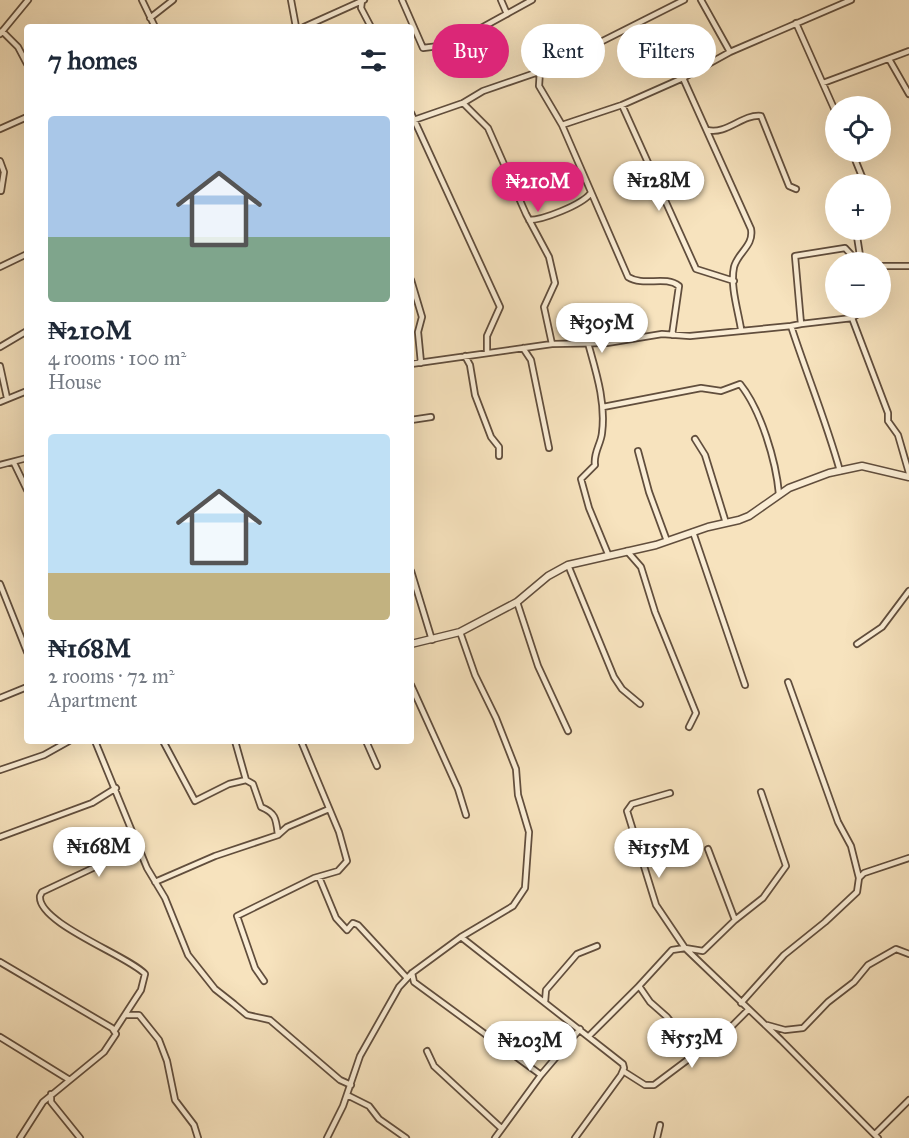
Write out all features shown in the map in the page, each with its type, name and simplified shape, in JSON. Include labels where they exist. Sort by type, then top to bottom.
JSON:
[{"type":"street","points":[[142,0],[153,24]]},
{"type":"street","points":[[150,18],[172,0]]},
{"type":"street","points":[[291,0],[295,24]]},
{"type":"street","points":[[311,24],[363,0]]},
{"type":"street","points":[[361,8],[363,0]]},
{"type":"street","points":[[402,0],[412,24]]},
{"type":"street","points":[[501,0],[507,14]]},
{"type":"street","points":[[414,27],[423,48],[447,45],[532,0]]},
{"type":"street","points":[[605,38],[684,0]]},
{"type":"street","points":[[702,0],[730,52]]},
{"type":"street","points":[[716,60],[851,0]]},
{"type":"street","points":[[24,1],[1,33],[18,47],[24,58]]},
{"type":"street","points":[[354,4],[361,8],[369,24]]},
{"type":"street","points":[[796,23],[829,96]]},
{"type":"street","points":[[823,83],[909,51]]},
{"type":"street","points":[[889,59],[909,94]]},
{"type":"street","points":[[487,352],[487,336],[500,306],[414,120],[464,103],[483,90],[521,79],[532,78],[537,82],[562,125],[628,277],[640,282],[668,281],[680,286],[672,335]]},
{"type":"street","points":[[537,82],[538,78]]},
{"type":"street","points":[[562,125],[622,105],[684,78],[751,229],[749,243],[735,267],[734,281],[741,329]]},
{"type":"street","points":[[464,103],[488,128],[529,220],[543,244],[554,276],[554,286],[544,307],[552,344]]},
{"type":"street","points":[[622,105],[696,269],[734,281]]},
{"type":"street","points":[[706,130],[718,132],[742,121],[761,116],[789,186],[796,189]]},
{"type":"street","points":[[0,129],[24,118]]},
{"type":"street","points":[[0,161],[4,171],[1,191]]},
{"type":"street","points":[[529,220],[539,220],[583,201],[590,194]]},
{"type":"street","points":[[583,201],[596,206]]},
{"type":"street","points":[[801,324],[795,256],[845,248],[849,252]]},
{"type":"street","points":[[0,267],[24,255]]},
{"type":"street","points":[[891,266],[909,266]]},
{"type":"street","points":[[414,290],[422,317],[418,332],[421,363]]},
{"type":"street","points":[[414,364],[552,344],[672,335],[690,336],[852,318],[888,412],[888,421],[898,435],[909,475],[862,466],[808,480],[779,494],[749,516],[667,541],[568,565],[548,576],[517,602],[460,632],[414,643]]},
{"type":"street","points":[[791,326],[808,378],[822,408],[840,471]]},
{"type":"street","points":[[0,346],[24,333]]},
{"type":"street","points":[[588,343],[603,407],[602,434],[594,465],[581,479],[589,508],[608,554]]},
{"type":"street","points":[[523,348],[531,360],[549,448]]},
{"type":"street","points":[[465,356],[470,365],[475,395],[491,437],[499,447],[499,456]]},
{"type":"street","points":[[0,366],[8,398]]},
{"type":"street","points":[[603,407],[701,388],[721,391],[740,384],[765,433],[779,494]]},
{"type":"street","points":[[0,402],[24,392]]},
{"type":"street","points":[[414,420],[431,417]]},
{"type":"street","points":[[695,439],[705,455],[726,524]]},
{"type":"street","points":[[638,451],[649,492],[667,541]]},
{"type":"street","points":[[0,465],[24,459]]},
{"type":"street","points":[[14,463],[24,484]]},
{"type":"street","points":[[693,532],[745,685]]},
{"type":"street","points":[[627,551],[640,567],[655,612],[696,713],[689,727]]},
{"type":"street","points":[[568,565],[614,677],[622,689],[640,704]]},
{"type":"street","points":[[414,581],[432,640]]},
{"type":"street","points":[[0,584],[24,644]]},
{"type":"street","points":[[857,644],[882,627],[909,591]]},
{"type":"street","points":[[517,602],[538,666],[568,731]]},
{"type":"street","points":[[328,1138],[363,1051],[393,995],[412,973],[461,937],[513,906],[523,891],[529,832],[518,795],[512,756],[475,675],[460,632]]},
{"type":"street","points":[[741,1003],[784,955],[857,892],[859,878],[851,846],[838,822],[788,682]]},
{"type":"street","points":[[0,698],[24,688]]},
{"type":"street","points":[[414,692],[458,789],[466,815]]},
{"type":"street","points":[[0,771],[44,755],[64,744]]},
{"type":"street","points":[[96,744],[147,868],[165,898],[188,955],[215,989],[247,1014],[270,1020],[340,1080],[351,1085]]},
{"type":"street","points":[[165,744],[195,801],[229,784],[246,780],[253,784],[261,807],[272,811],[275,815],[278,835]]},
{"type":"street","points":[[236,744],[246,780]]},
{"type":"street","points":[[264,981],[255,968],[237,915],[319,877],[338,871],[347,861],[302,744]]},
{"type":"street","points":[[367,744],[377,766]]},
{"type":"street","points":[[0,837],[92,803],[116,788]]},
{"type":"street","points":[[589,1036],[672,950],[685,948],[703,951],[735,920],[763,898],[786,866],[761,792]]},
{"type":"street","points":[[670,793],[632,804],[627,811],[656,905],[685,948],[877,1136],[909,1100]]},
{"type":"street","points":[[155,882],[215,856],[278,835],[287,827],[329,809]]},
{"type":"street","points":[[20,1138],[51,1094],[104,1052],[116,1034],[115,1030],[127,1015],[141,990],[145,974],[72,930],[42,906],[39,901],[42,892],[93,868],[138,842]]},
{"type":"street","points":[[708,849],[735,920]]},
{"type":"street","points":[[859,878],[864,873],[909,858]]},
{"type":"street","points":[[319,877],[336,918],[347,930],[353,923],[358,925],[407,978]]},
{"type":"street","points":[[461,937],[622,1064],[623,1071],[575,1138]]},
{"type":"street","points":[[545,1002],[546,990],[577,954],[597,946]]},
{"type":"street","points":[[765,1024],[785,1030],[803,1028],[828,1002],[854,982],[868,965],[896,949],[909,954]]},
{"type":"street","points":[[0,962],[115,1030]]},
{"type":"street","points":[[412,973],[414,982],[541,1075]]},
{"type":"street","points":[[639,986],[650,1002],[667,1017],[695,1052]]},
{"type":"street","points":[[623,1071],[645,1085],[654,1084],[730,1028],[748,1010]]},
{"type":"street","points":[[127,1015],[139,1016],[159,1040],[167,1061],[175,1100],[194,1125],[198,1138]]},
{"type":"street","points":[[495,1138],[530,1094],[541,1075],[580,1029]]},
{"type":"street","points":[[0,1037],[68,1079]]},
{"type":"street","points":[[427,1051],[434,1066],[501,1128]]},
{"type":"street","points":[[51,1094],[51,1102],[80,1138]]},
{"type":"street","points":[[346,1095],[369,1106],[379,1119],[406,1138]]},
{"type":"street","points":[[657,1138],[660,1125]]}]
